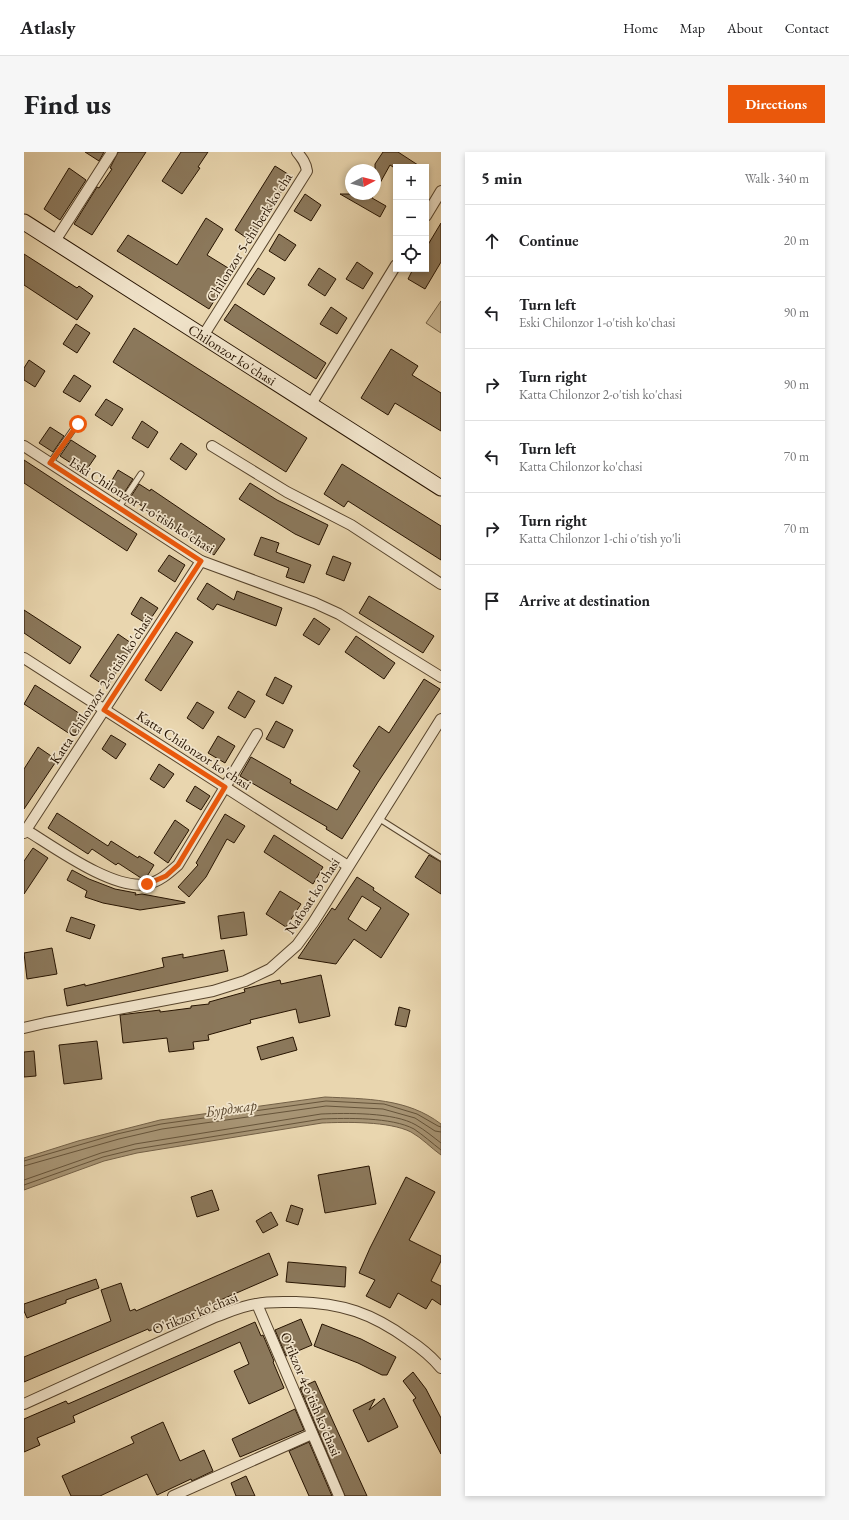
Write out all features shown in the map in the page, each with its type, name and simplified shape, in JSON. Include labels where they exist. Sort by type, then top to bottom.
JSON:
[{"type":"main road","name":"Chilonzor ko'chasi","points":[[24,222],[441,488]]},
{"type":"street","points":[[55,241],[112,152]]},
{"type":"street","name":"Chilonzor 5-chi berk ko'cha","points":[[203,336],[307,171],[304,161],[297,152]]},
{"type":"street","points":[[429,211],[441,191]]},
{"type":"street","points":[[311,404],[393,270]]},
{"type":"street","name":"Eski Chilonzor 1-o'tish ko'chasi","points":[[24,446],[201,561],[315,603],[339,614],[441,678]]},
{"type":"street","points":[[212,446],[287,492],[351,525],[441,584]]},
{"type":"street","name":"Katta Chilonzor 2-o'tish ko'chasi","points":[[25,831],[201,561]]},
{"type":"street","name":"Katta Chilonzor ko'chasi","points":[[24,658],[348,866]]},
{"type":"street","name":"Nafosat ko'chasi","points":[[24,1028],[213,991],[245,981],[270,969],[297,945],[313,923],[441,719]]},
{"type":"street","points":[[25,831],[91,870],[128,884],[147,884],[166,876],[178,865],[257,734]]},
{"type":"street","name":"O'rikzor ko'chasi","points":[[24,1404],[215,1316],[257,1304],[284,1302],[312,1303],[338,1306],[364,1313],[399,1332],[421,1348],[441,1368]]},
{"type":"street","name":"O'rikzor 4-o'tish ko'chasi","points":[[257,1304],[339,1496]]},
{"type":"street","points":[[173,1496],[312,1434]]},
{"type":"lane","points":[[50,463],[78,424]]},
{"type":"lane","points":[[119,507],[141,474]]},
{"type":"lane","points":[[378,818],[441,858]]},
{"type":"shaded area","points":[[441,301],[441,333],[426,323]]},
{"type":"water","name":"Бурджар","points":[[325,1097],[356,1098],[386,1102],[414,1109],[428,1115],[441,1124],[441,1155],[415,1134],[402,1128],[367,1123],[322,1123],[137,1153],[104,1161],[24,1190],[24,1158],[78,1141],[160,1120]]},
{"type":"building","points":[[85,152],[104,152],[99,161]]},
{"type":"building","points":[[118,152],[146,152],[92,235],[74,224],[97,187],[99,188],[112,169],[110,168]]},
{"type":"building","points":[[181,152],[208,152],[198,167],[200,168],[182,194],[162,181]]},
{"type":"building","points":[[383,152],[398,152],[416,164],[393,164],[393,167],[390,165],[381,181],[381,164],[375,164]]},
{"type":"building","points":[[275,166],[291,176],[251,241],[235,230]]},
{"type":"building","points":[[69,168],[86,180],[60,220],[44,209]]},
{"type":"building","points":[[305,194],[321,205],[311,221],[294,211]]},
{"type":"building","points":[[350,200],[376,200],[386,206],[380,217]]},
{"type":"building","points":[[206,218],[223,229],[207,255],[233,271],[209,309],[117,251],[128,235],[177,265]]},
{"type":"building","points":[[441,223],[441,262],[425,289],[408,279],[412,272],[429,272],[429,243]]},
{"type":"building","points":[[279,234],[296,245],[285,261],[269,251]]},
{"type":"building","points":[[24,254],[77,288],[79,286],[93,296],[77,320],[24,285]]},
{"type":"building","points":[[357,262],[373,273],[363,289],[346,279]]},
{"type":"building","points":[[258,268],[275,278],[264,295],[247,284]]},
{"type":"building","points":[[319,268],[336,279],[325,296],[308,285]]},
{"type":"building","points":[[235,304],[326,363],[316,379],[224,320]]},
{"type":"building","points":[[331,307],[347,318],[337,334],[320,324]]},
{"type":"building","points":[[76,324],[90,333],[77,353],[63,344]]},
{"type":"building","points":[[134,328],[307,438],[286,472],[113,362]]},
{"type":"building","points":[[391,349],[418,366],[412,375],[441,393],[441,431],[395,403],[388,415],[361,398]]},
{"type":"building","points":[[29,360],[45,371],[35,387],[24,380],[24,368]]},
{"type":"building","points":[[74,375],[91,386],[80,402],[63,392]]},
{"type":"building","points":[[106,399],[123,409],[112,426],[95,415]]},
{"type":"building","points":[[142,421],[158,432],[148,448],[132,438]]},
{"type":"building","points":[[50,427],[64,436],[53,452],[39,443]]},
{"type":"building","points":[[71,440],[96,456],[85,472],[60,456]]},
{"type":"building","points":[[181,443],[197,454],[186,470],[170,459]]},
{"type":"building","points":[[24,460],[137,534],[127,551],[24,483]]},
{"type":"building","points":[[342,464],[441,526],[441,560],[348,501],[344,507],[324,494]]},
{"type":"building","points":[[118,470],[133,479],[122,496],[108,487]]},
{"type":"building","points":[[250,483],[277,500],[328,525],[319,545],[295,534],[239,499]]},
{"type":"building","points":[[139,484],[150,491],[151,489],[225,539],[214,555],[130,498]]},
{"type":"building","points":[[261,537],[279,543],[276,552],[311,565],[304,583],[286,577],[289,568],[254,555]]},
{"type":"building","points":[[169,555],[185,565],[175,582],[158,571]]},
{"type":"building","points":[[333,556],[351,563],[344,581],[326,574]]},
{"type":"building","points":[[207,583],[234,600],[237,591],[282,608],[276,626],[217,604],[213,610],[197,599]]},
{"type":"building","points":[[369,596],[434,636],[423,653],[359,613]]},
{"type":"building","points":[[141,597],[158,608],[147,624],[131,614]]},
{"type":"building","points":[[24,610],[81,647],[70,664],[24,633]]},
{"type":"building","points":[[314,618],[330,629],[319,645],[303,635]]},
{"type":"building","points":[[176,632],[193,642],[161,691],[145,680]]},
{"type":"building","points":[[118,634],[134,645],[107,687],[90,676]]},
{"type":"building","points":[[356,636],[395,663],[384,679],[345,652]]},
{"type":"building","points":[[275,677],[292,686],[283,704],[266,695]]},
{"type":"building","points":[[424,679],[440,689],[342,839],[326,829],[327,827],[240,776],[251,757],[291,780],[290,783],[337,810],[360,771],[353,766],[379,726],[389,733]]},
{"type":"building","points":[[35,685],[85,717],[73,736],[24,704]]},
{"type":"building","points":[[238,691],[255,701],[245,718],[228,708]]},
{"type":"building","points":[[197,702],[214,712],[203,729],[187,718]]},
{"type":"building","points":[[276,721],[293,730],[284,748],[266,739]]},
{"type":"building","points":[[111,735],[126,744],[116,759],[102,749]]},
{"type":"building","points":[[218,736],[235,746],[225,763],[208,753]]},
{"type":"building","points":[[38,747],[57,760],[24,809],[24,769]]},
{"type":"building","points":[[159,764],[174,774],[164,788],[150,779]]},
{"type":"building","points":[[195,786],[210,796],[201,810],[186,801]]},
{"type":"building","points":[[57,813],[108,846],[111,841],[138,858],[139,856],[154,865],[146,878],[141,878],[118,863],[116,865],[92,849],[88,854],[48,828]]},
{"type":"building","points":[[225,814],[245,826],[234,843],[227,839],[206,877],[189,897],[178,887],[198,865],[196,863]]},
{"type":"building","points":[[175,820],[189,830],[168,863],[154,853]]},
{"type":"building","points":[[274,835],[323,867],[313,884],[264,852]]},
{"type":"building","points":[[33,848],[48,858],[24,894],[24,861]]},
{"type":"building","points":[[429,855],[441,862],[441,894],[415,877]]},
{"type":"building","points":[[72,870],[89,879],[115,889],[136,893],[135,895],[142,894],[185,903],[140,910],[103,903],[85,897],[87,891],[67,880]]},
{"type":"building","points":[[357,877],[374,888],[373,890],[409,914],[381,958],[354,939],[336,964],[298,958],[332,908],[335,910]],"holes":[[[362,896],[381,908],[366,931],[348,919]]]},
{"type":"building","points":[[280,891],[301,904],[286,927],[266,914]]},
{"type":"building","points":[[244,912],[247,935],[221,939],[218,916]]},
{"type":"building","points":[[71,917],[95,925],[90,939],[66,931]]},
{"type":"building","points":[[52,948],[57,974],[27,979],[24,953]]},
{"type":"building","points":[[224,950],[228,971],[67,1006],[64,989],[85,984],[85,986],[164,967],[162,958],[183,954],[183,958]]},
{"type":"building","points":[[321,975],[330,1016],[299,1023],[296,1009],[250,1020],[251,1023],[208,1035],[209,1040],[193,1042],[194,1049],[169,1052],[167,1038],[123,1043],[120,1015],[191,1008],[191,1006],[209,1004],[209,1002],[245,992],[244,989],[280,980],[281,984]]},
{"type":"building","points":[[399,1007],[410,1010],[406,1027],[395,1025]]},
{"type":"building","points":[[293,1037],[297,1050],[261,1060],[257,1047]]},
{"type":"building","points":[[97,1041],[102,1079],[64,1084],[59,1045]]},
{"type":"building","points":[[34,1051],[36,1076],[24,1077],[24,1052]]},
{"type":"building","points":[[369,1166],[376,1204],[325,1213],[318,1175]]},
{"type":"building","points":[[406,1177],[435,1192],[409,1240],[441,1256],[441,1261],[431,1281],[441,1286],[441,1305],[432,1299],[426,1309],[398,1293],[390,1308],[366,1296],[375,1280],[359,1273]]},
{"type":"building","points":[[212,1190],[219,1210],[197,1217],[191,1197]]},
{"type":"building","points":[[291,1205],[303,1209],[298,1225],[286,1221]]},
{"type":"building","points":[[271,1212],[278,1225],[263,1233],[256,1221]]},
{"type":"building","points":[[269,1253],[278,1275],[149,1331],[148,1329],[24,1382],[24,1357],[111,1321],[101,1290],[121,1283],[130,1311],[135,1309],[136,1311]]},
{"type":"building","points":[[288,1262],[346,1267],[345,1287],[286,1282]]},
{"type":"building","points":[[96,1279],[99,1288],[66,1300],[66,1303],[27,1318],[24,1311],[24,1304]]},
{"type":"building","points":[[301,1319],[312,1345],[286,1356],[275,1330]]},
{"type":"building","points":[[255,1322],[261,1336],[263,1335],[284,1388],[249,1404],[234,1371],[249,1364],[240,1342],[73,1416],[75,1422],[37,1438],[40,1445],[24,1452],[24,1419],[66,1401],[68,1404]]},
{"type":"building","points":[[322,1324],[361,1339],[396,1357],[387,1375],[382,1375],[358,1363],[314,1346]]},
{"type":"building","points":[[413,1372],[426,1389],[441,1418],[441,1454],[413,1400],[416,1398],[403,1381]]},
{"type":"building","points":[[315,1381],[367,1496],[345,1496],[300,1388]]},
{"type":"building","points":[[384,1398],[398,1427],[368,1442],[353,1410],[375,1399],[369,1410]]},
{"type":"building","points":[[295,1409],[304,1430],[240,1457],[232,1439]]},
{"type":"building","points":[[163,1422],[180,1461],[204,1450],[213,1471],[192,1481],[191,1479],[157,1495],[147,1474],[100,1496],[71,1496],[62,1476],[134,1443],[131,1437]]},
{"type":"building","points":[[309,1442],[332,1496],[309,1496],[289,1451]]},
{"type":"building","points":[[246,1476],[255,1496],[236,1496],[231,1483]]},
{"type":"route","points":[[78,424],[50,463],[201,561],[104,710],[225,787],[178,865],[166,876],[147,884]]}]
